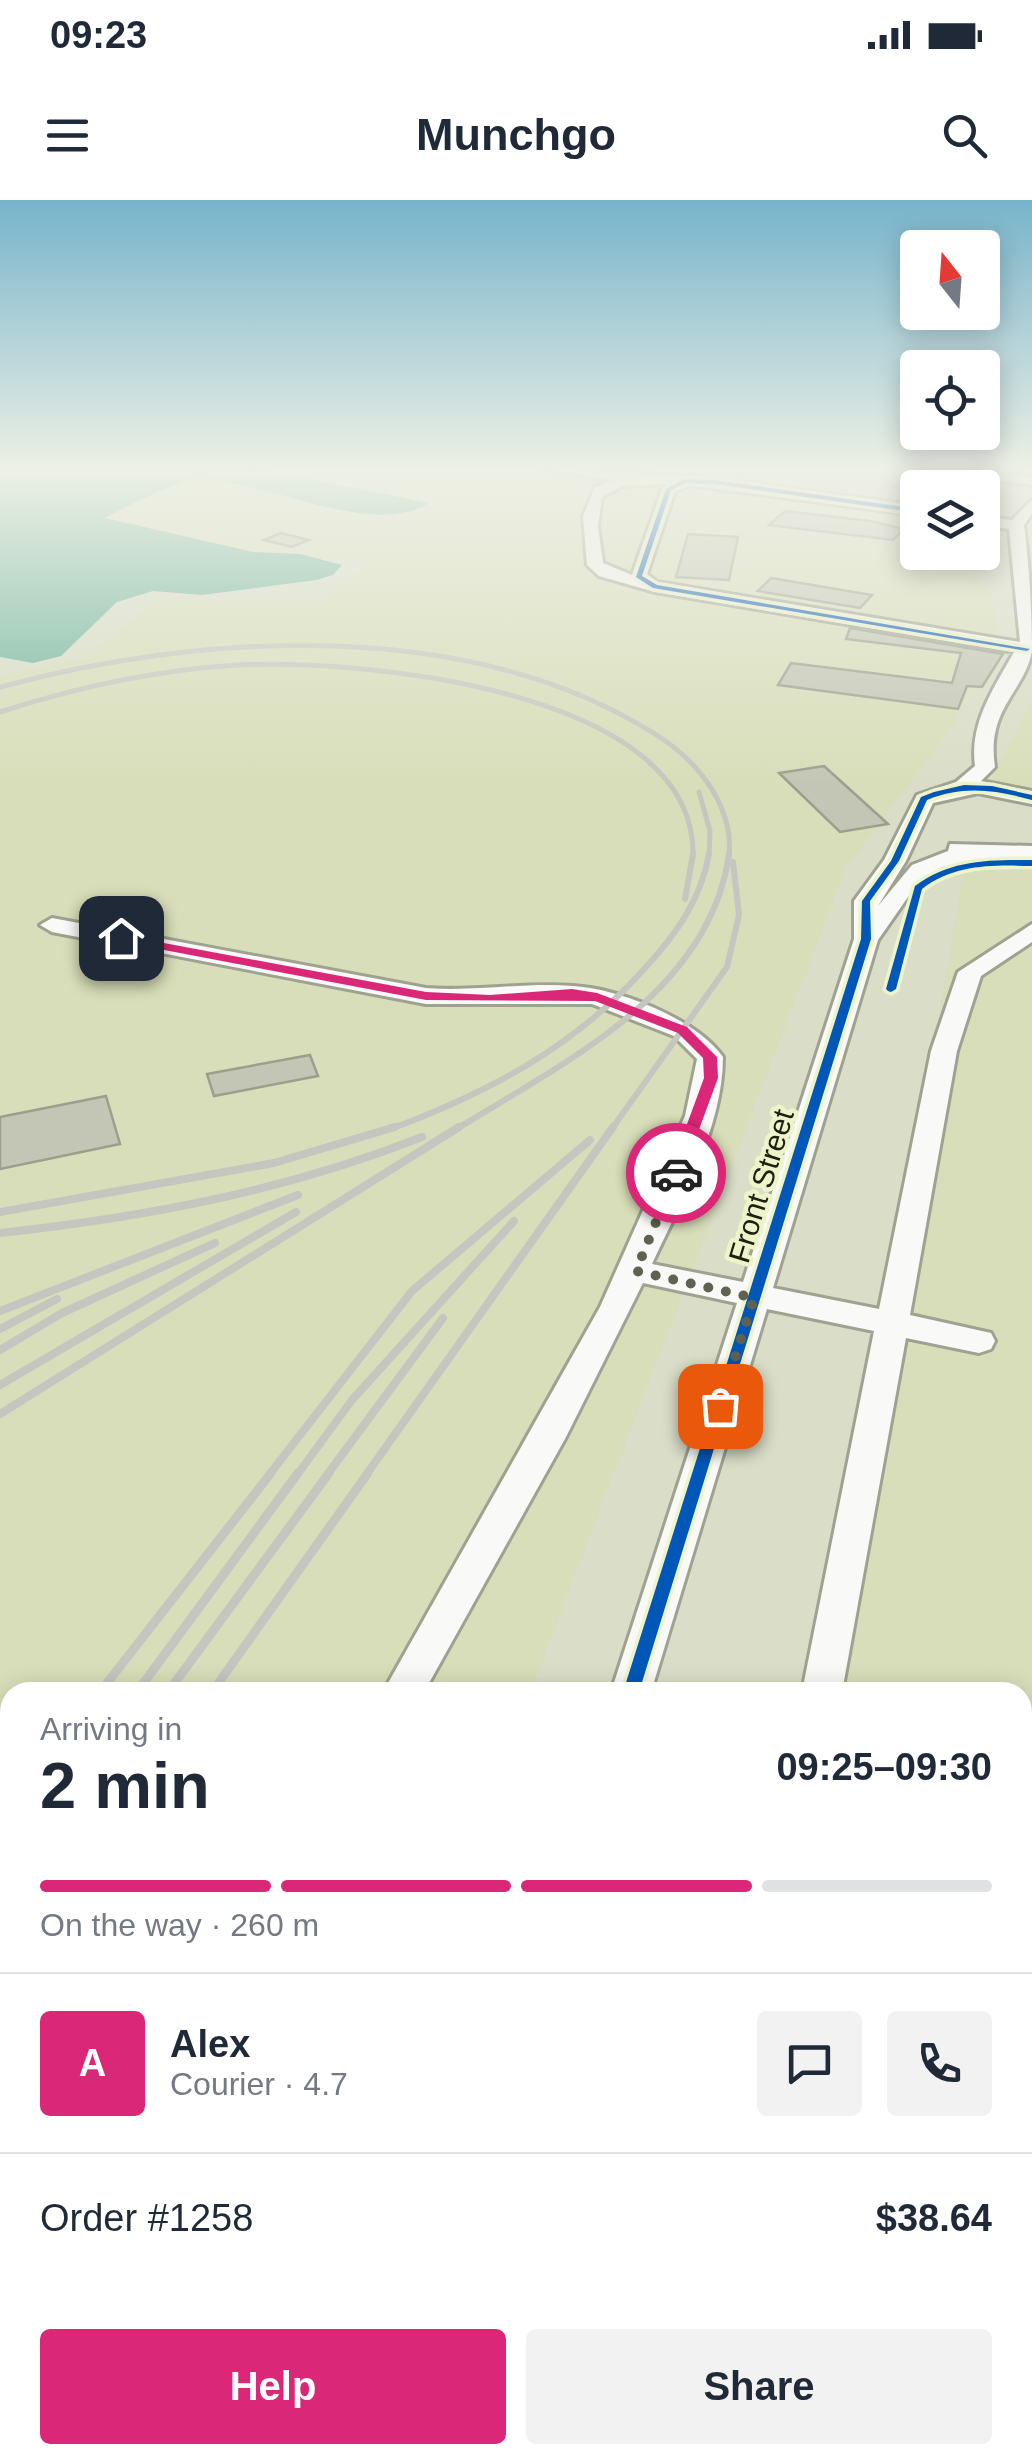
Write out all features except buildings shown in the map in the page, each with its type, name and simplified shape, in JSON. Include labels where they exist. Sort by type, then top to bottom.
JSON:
[{"type":"street","points":[[615,575],[1027,654]]},
{"type":"street","points":[[640,575],[643,582]]},
{"type":"street","points":[[962,788],[985,767],[982,747],[997,696],[1027,654],[1028,610],[1023,575]]},
{"type":"street","points":[[988,728],[1008,764],[1032,795]]},
{"type":"street","points":[[1032,795],[962,788],[924,799],[915,818],[938,841],[978,853],[1032,853]]},
{"type":"street","name":"Front Street","points":[[634,1682],[866,939],[866,901],[895,861],[915,818]]},
{"type":"street","name":"Front Street","points":[[866,939],[893,906],[910,873],[936,860],[978,853]]},
{"type":"street","points":[[52,926],[426,996],[469,999],[572,993],[597,997],[683,1030],[710,1057],[711,1078],[636,1271],[410,1682]]},
{"type":"street","points":[[824,1682],[944,1051],[970,972],[1032,931]]},
{"type":"street","points":[[636,1271],[979,1341]]},
{"type":"shaded area","points":[[356,575],[986,575],[998,627],[954,724],[846,868],[534,1682],[0,1682],[0,675],[84,658],[156,601],[320,602]]},
{"type":"shaded area","points":[[1032,699],[1032,802],[985,792]]},
{"type":"shaded area","points":[[968,848],[1032,849],[1032,1682],[825,1682]]},
{"type":"water","points":[[0,575],[333,575],[202,595],[153,591],[117,602],[61,656],[33,663],[0,657]]},
{"type":"railway","points":[[0,687],[79,668],[248,647],[334,646],[420,653],[503,670],[582,696],[655,734],[685,757],[719,802],[729,838],[729,854]]},
{"type":"railway","points":[[0,712],[117,681],[238,665],[360,669],[435,679],[512,695],[582,720],[641,755],[680,800],[693,856]]},
{"type":"railway","points":[[699,792],[710,831],[709,857]]},
{"type":"railway","points":[[388,1130],[495,1083],[590,1021],[646,967],[677,929],[700,886],[709,854]]},
{"type":"railway","points":[[455,1130],[583,1051],[625,1020],[662,985],[693,947],[716,903],[729,854]]},
{"type":"railway","points":[[685,899],[693,856]]},
{"type":"railway","points":[[611,1130],[727,967],[739,915],[733,862]]},
{"type":"railway","points":[[0,1212],[274,1163],[395,1127]]},
{"type":"railway","points":[[0,1414],[459,1127]]},
{"type":"railway","points":[[366,1475],[613,1127]]},
{"type":"railway","points":[[0,1233],[162,1210],[267,1187],[422,1137]]},
{"type":"railway","points":[[269,1475],[412,1291],[590,1140]]},
{"type":"railway","points":[[0,1311],[298,1195]]},
{"type":"railway","points":[[0,1385],[296,1212]]},
{"type":"railway","points":[[297,1475],[352,1400],[514,1221]]},
{"type":"railway","points":[[0,1350],[62,1313],[215,1243]]},
{"type":"railway","points":[[0,1329],[57,1299]]},
{"type":"railway","points":[[327,1475],[443,1318]]},
{"type":"railway","points":[[108,1682],[271,1473]]},
{"type":"railway","points":[[144,1682],[298,1473]]},
{"type":"railway","points":[[175,1682],[329,1473]]},
{"type":"railway","points":[[219,1682],[368,1473]]},
{"type":"cycle path","points":[[640,575],[655,587],[1027,649]]},
{"type":"cycle path","points":[[634,1682],[866,939],[866,901],[895,861],[924,799],[950,790],[978,787],[1032,798]]},
{"type":"cycle path","points":[[891,989],[918,888],[958,867],[1032,863]]},
{"type":"way so far","points":[[676,1173],[636,1271],[754,1298],[720,1406]]},
{"type":"route","points":[[121,938],[426,996],[490,999],[572,993],[597,997],[683,1030],[710,1057],[711,1078],[676,1173]]}]
